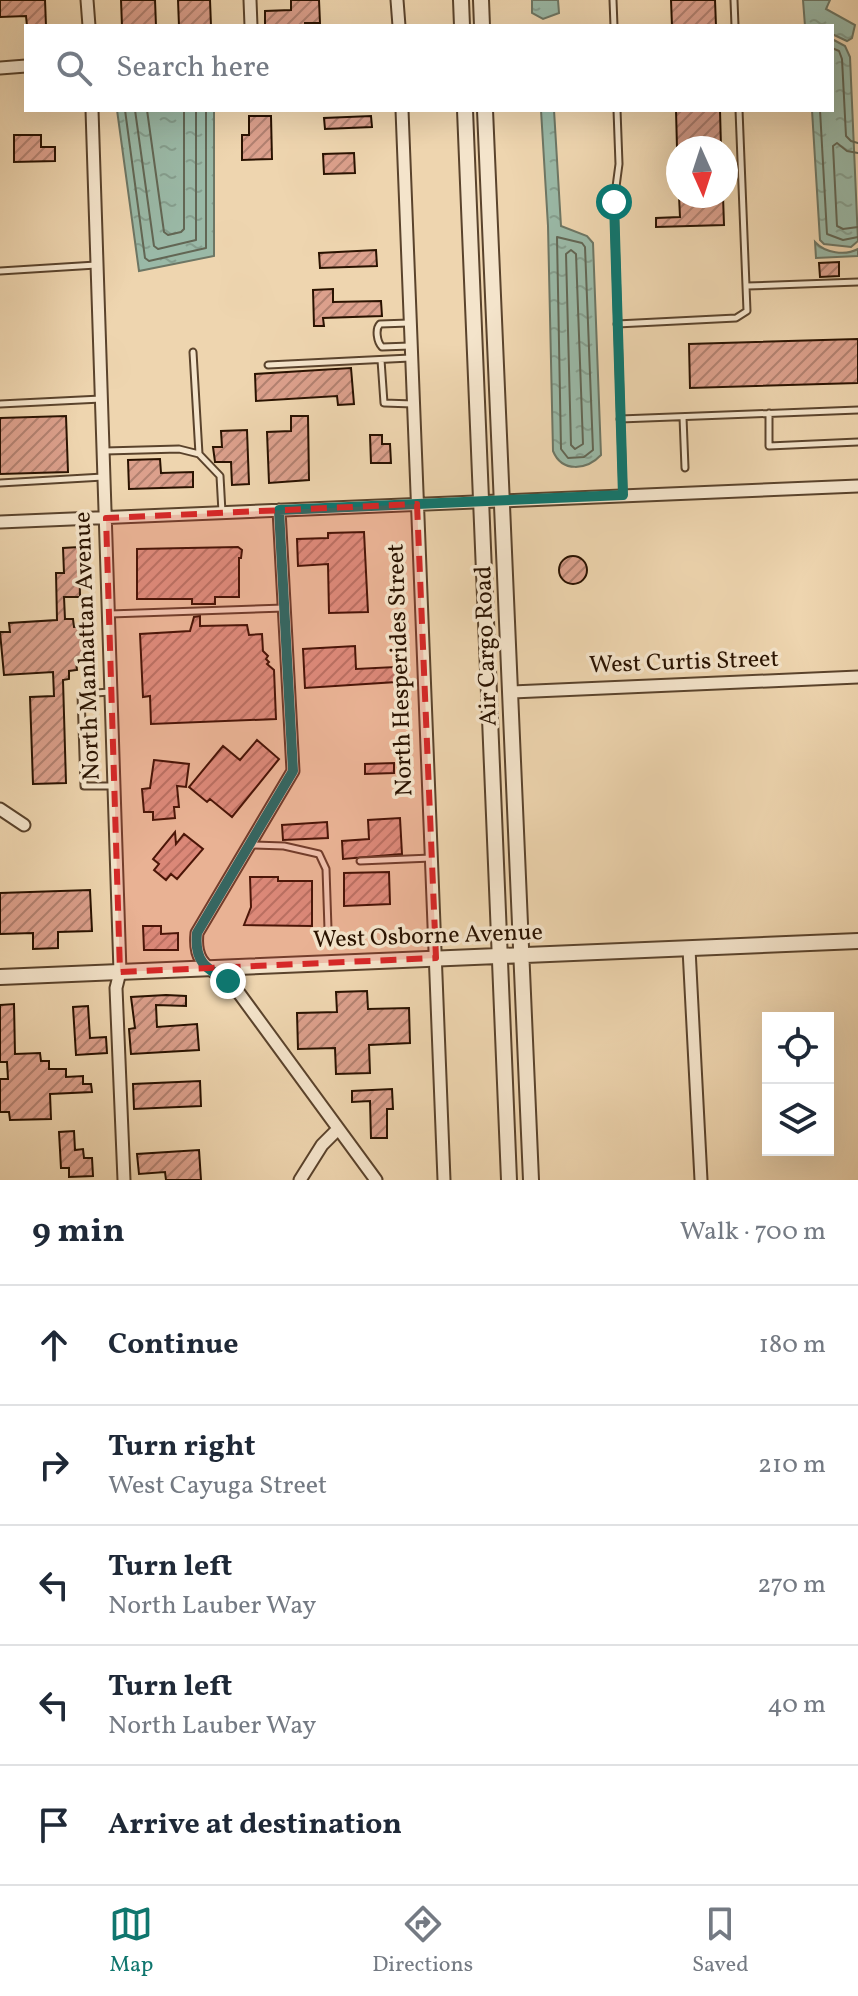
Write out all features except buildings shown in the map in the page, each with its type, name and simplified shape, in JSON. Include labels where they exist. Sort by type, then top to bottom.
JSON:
[{"type":"street","points":[[87,0],[89,24]]},
{"type":"street","points":[[250,0],[251,24]]},
{"type":"street","points":[[397,0],[399,24]]},
{"type":"street","points":[[461,0],[462,24]]},
{"type":"street","points":[[481,0],[482,24]]},
{"type":"street","points":[[0,68],[24,66]]},
{"type":"street","name":"North Manhattan Avenue","points":[[92,112],[124,1180]]},
{"type":"street","name":"North Hesperides Street","points":[[402,112],[444,1180]]},
{"type":"street","name":"Air Cargo Road","points":[[465,112],[509,1180]]},
{"type":"street","name":"Air Cargo Road","points":[[485,112],[531,1180]]},
{"type":"street","points":[[0,522],[858,486]]},
{"type":"street","points":[[279,510],[293,771],[197,933],[195,948],[206,968],[236,989],[376,1180]]},
{"type":"street","name":"West Curtis Street","points":[[512,692],[858,677]]},
{"type":"street","points":[[0,809],[24,825]]},
{"type":"street","name":"West Osborne Avenue","points":[[0,977],[858,941]]},
{"type":"street","points":[[689,949],[701,1180]]},
{"type":"street","points":[[300,1180],[322,1145],[338,1129]]},
{"type":"lane","points":[[613,0],[614,24]]},
{"type":"lane","points":[[734,0],[735,24]]},
{"type":"lane","points":[[617,112],[619,164],[614,202],[623,495]]},
{"type":"lane","points":[[617,324],[736,318],[747,311],[739,112]]},
{"type":"lane","points":[[0,271],[97,265]]},
{"type":"lane","points":[[747,286],[858,282]]},
{"type":"lane","points":[[410,323],[380,324],[378,340],[382,347],[411,352]]},
{"type":"lane","points":[[193,352],[199,454]]},
{"type":"lane","points":[[268,365],[381,360],[411,352]]},
{"type":"lane","points":[[381,360],[384,403],[413,404]]},
{"type":"lane","points":[[0,404],[102,399]]},
{"type":"lane","points":[[620,419],[858,410]]},
{"type":"lane","points":[[769,413],[769,446],[858,442]]},
{"type":"lane","points":[[683,417],[685,468]]},
{"type":"lane","points":[[104,451],[179,449],[199,454],[220,476],[222,513]]},
{"type":"lane","points":[[0,483],[104,477]]},
{"type":"lane","points":[[109,614],[285,608]]},
{"type":"lane","points":[[111,692],[81,694],[84,786],[114,786]]},
{"type":"lane","points":[[249,845],[284,846],[319,854],[326,869],[328,929]]},
{"type":"lane","points":[[360,861],[431,858]]},
{"type":"highlighted area","points":[[417,504],[436,958],[120,972],[106,518]]},
{"type":"water","points":[[532,0],[558,0],[559,13],[543,19],[532,13]]},
{"type":"water","points":[[803,0],[830,0],[826,9],[855,25],[852,38],[847,41],[834,35],[834,24],[805,24]]},
{"type":"water","points":[[834,40],[845,46],[850,57],[858,241],[851,247],[824,244],[820,240],[812,112],[834,112]]},
{"type":"water","points":[[117,112],[214,112],[214,256],[139,271]]},
{"type":"water","points":[[541,112],[554,112],[561,226],[587,236],[593,243],[601,455],[589,464],[575,467],[562,463],[553,451],[548,226]]},
{"type":"water","points":[[815,242],[835,252],[858,249],[858,256],[816,258]]},
{"type":"route","points":[[228,981],[206,968],[195,948],[197,933],[293,771],[279,510],[623,495],[614,202]]}]
